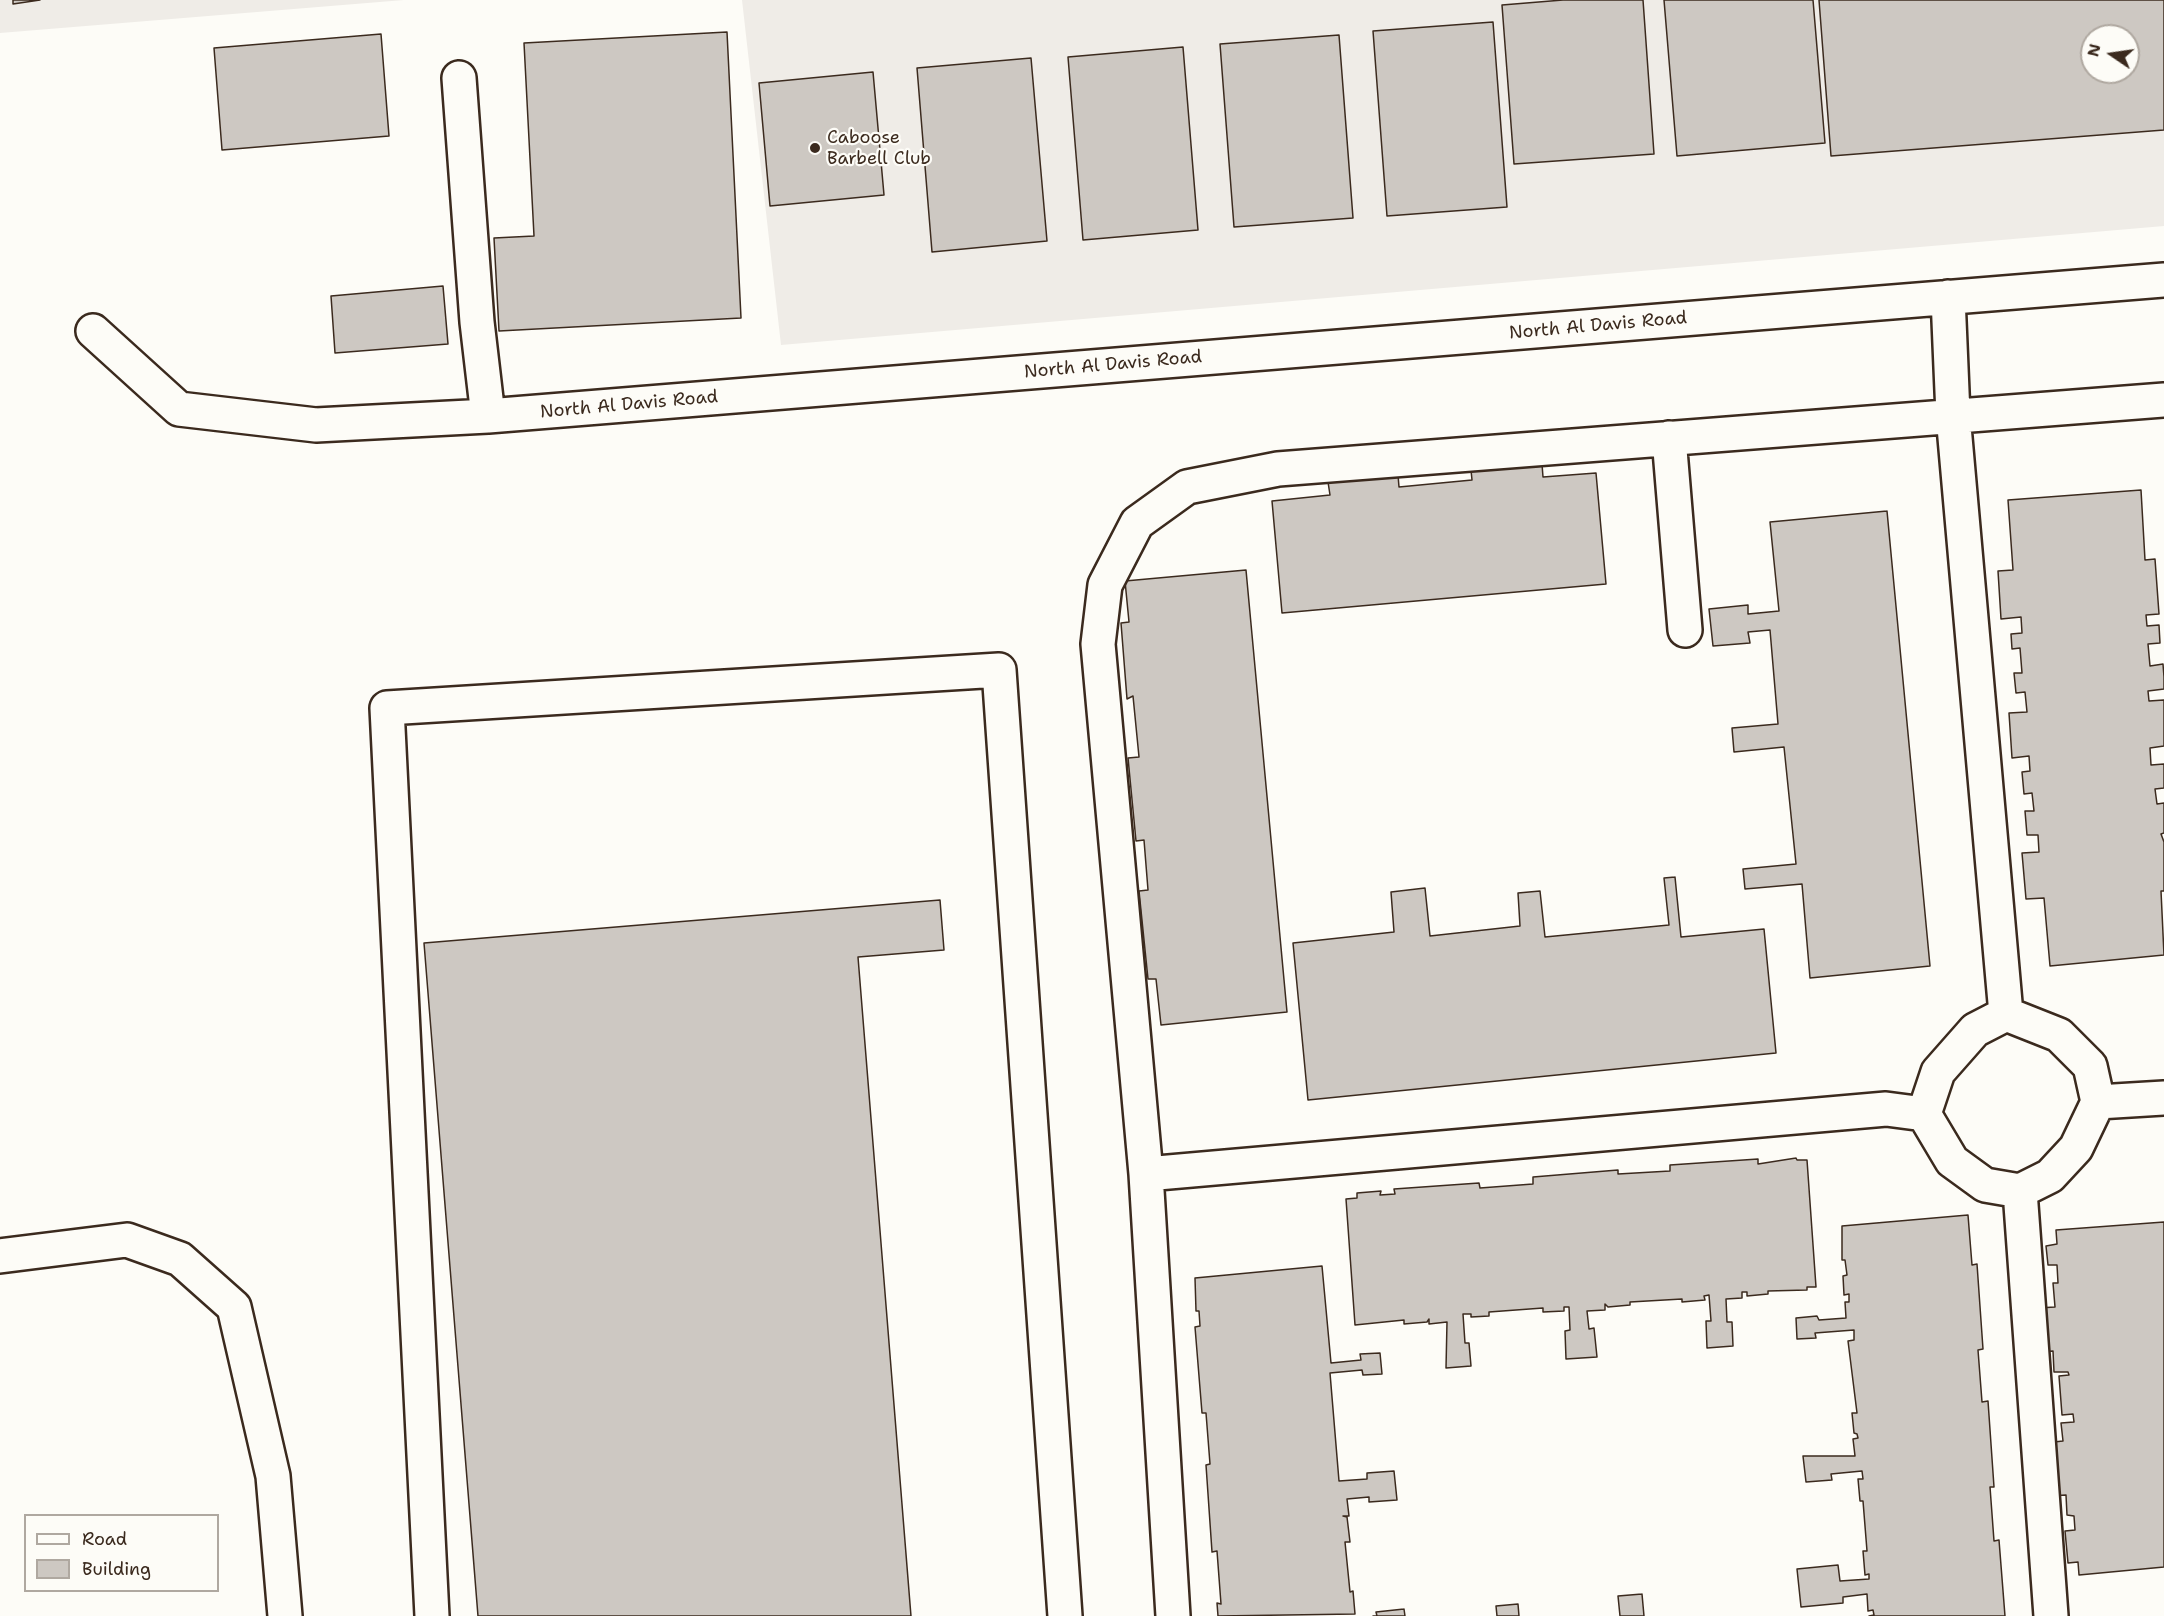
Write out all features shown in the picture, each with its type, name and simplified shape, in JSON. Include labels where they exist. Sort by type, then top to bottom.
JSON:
[{"type":"street","points":[[459,78],[477,322],[488,417]]},
{"type":"street","name":"North Al Davis Road","points":[[93,331],[179,409],[316,426],[488,417],[2164,280]]},
{"type":"street","points":[[1948,297],[1953,415],[2006,1014]]},
{"type":"street","points":[[1173,1616],[1146,1174],[1098,644],[1105,585],[1137,523],[1187,487],[1278,469],[2164,400]]},
{"type":"street","points":[[1669,438],[1685,630]]},
{"type":"street","points":[[432,1616],[387,708],[999,670],[1065,1616]]},
{"type":"street","points":[[2006,1014],[2059,1035],[2091,1066],[2098,1102],[2076,1148],[2050,1176],[2020,1191],[1985,1185],[1952,1161],[1924,1114],[1938,1072],[1976,1030],[2006,1014]]},
{"type":"street","points":[[2098,1102],[2164,1098]]},
{"type":"street","points":[[1146,1174],[1886,1109],[1924,1114]]},
{"type":"street","points":[[2020,1191],[2051,1616]]},
{"type":"street","points":[[0,1256],[128,1239],[180,1259],[234,1307],[273,1476],[285,1616]]},
{"type":"shaded area","points":[[0,0],[404,0],[0,33]]},
{"type":"shaded area","points":[[742,0],[2164,0],[2164,226],[781,345]]},
{"type":"building","points":[[13,0],[40,0],[13,4]]},
{"type":"building","points":[[1563,0],[1643,0],[1654,154],[1514,164],[1502,5]]},
{"type":"building","points":[[1664,0],[1813,0],[1825,143],[1677,156]]},
{"type":"building","points":[[1819,0],[2164,0],[2164,130],[1831,156]]},
{"type":"building","points":[[1493,22],[1507,207],[1387,216],[1373,31]]},
{"type":"building","points":[[727,32],[741,318],[499,331],[494,238],[534,236],[524,43]]},
{"type":"building","points":[[381,34],[389,136],[222,150],[214,48]]},
{"type":"building","points":[[1339,35],[1353,218],[1234,227],[1220,44]]},
{"type":"building","points":[[1183,47],[1198,230],[1083,240],[1068,57]]},
{"type":"building","points":[[1031,58],[1047,241],[932,252],[917,68]]},
{"type":"building","points":[[873,72],[884,195],[770,206],[759,83]]},
{"type":"building","points":[[443,286],[448,344],[335,353],[331,296]]},
{"type":"building","points":[[1542,464],[1543,477],[1596,473],[1606,584],[1282,613],[1272,501],[1330,495],[1328,482],[1398,475],[1399,487],[1472,480],[1471,470]]},
{"type":"building","points":[[2141,490],[2145,560],[2155,559],[2159,614],[2146,615],[2147,626],[2159,625],[2160,643],[2148,644],[2150,666],[2163,664],[2164,677],[2164,689],[2148,691],[2149,701],[2164,700],[2164,746],[2150,748],[2151,765],[2164,764],[2164,788],[2155,789],[2157,804],[2164,803],[2164,833],[2161,834],[2164,842],[2164,891],[2161,891],[2164,955],[2050,966],[2044,898],[2026,899],[2022,853],[2039,852],[2038,835],[2027,835],[2025,811],[2034,811],[2032,793],[2024,794],[2022,772],[2030,771],[2029,756],[2012,758],[2009,713],[2027,712],[2025,692],[2016,693],[2014,673],[2022,673],[2020,648],[2012,649],[2011,634],[2022,633],[2021,617],[2001,619],[1998,571],[2013,570],[2008,500]]},
{"type":"building","points":[[1887,511],[1930,966],[1810,978],[1802,884],[1745,889],[1743,869],[1796,864],[1784,747],[1734,752],[1732,728],[1778,724],[1770,630],[1748,632],[1750,643],[1713,646],[1709,609],[1748,605],[1748,614],[1779,611],[1770,522]]},
{"type":"building","points":[[1246,570],[1287,1012],[1161,1025],[1156,979],[1148,979],[1139,891],[1148,890],[1144,840],[1136,841],[1128,758],[1139,757],[1133,696],[1127,699],[1121,623],[1129,622],[1125,581]]},
{"type":"building","points":[[1675,877],[1681,937],[1764,929],[1776,1053],[1308,1100],[1293,943],[1394,932],[1391,892],[1425,888],[1430,936],[1520,926],[1518,893],[1540,891],[1545,937],[1669,925],[1664,878]]},
{"type":"building","points":[[940,900],[944,950],[858,957],[911,1616],[478,1616],[424,943]]},
{"type":"building","points":[[1796,1158],[1807,1160],[1816,1287],[1807,1287],[1807,1290],[1768,1291],[1768,1294],[1747,1296],[1747,1292],[1742,1292],[1742,1298],[1726,1299],[1727,1322],[1732,1322],[1733,1346],[1707,1348],[1706,1321],[1711,1321],[1709,1295],[1704,1296],[1705,1300],[1682,1302],[1682,1299],[1630,1302],[1630,1305],[1608,1307],[1605,1304],[1605,1310],[1587,1311],[1589,1329],[1594,1328],[1597,1357],[1566,1359],[1565,1331],[1570,1330],[1569,1307],[1564,1307],[1564,1311],[1543,1312],[1543,1308],[1489,1312],[1489,1316],[1471,1317],[1471,1314],[1463,1314],[1465,1343],[1469,1343],[1471,1366],[1446,1368],[1447,1322],[1429,1324],[1429,1319],[1427,1322],[1404,1324],[1404,1320],[1355,1325],[1346,1199],[1357,1198],[1357,1193],[1381,1191],[1380,1195],[1395,1194],[1394,1189],[1479,1183],[1480,1188],[1533,1184],[1533,1177],[1618,1170],[1618,1174],[1670,1171],[1670,1165],[1758,1159],[1758,1164]]},
{"type":"building","points":[[1968,1215],[1972,1265],[1977,1264],[1983,1349],[1978,1350],[1982,1402],[1988,1401],[1994,1487],[1990,1487],[1994,1541],[1999,1540],[2005,1616],[1869,1616],[1874,1615],[1873,1610],[1868,1611],[1867,1594],[1843,1597],[1843,1603],[1801,1607],[1797,1569],[1838,1565],[1840,1581],[1869,1579],[1869,1574],[1865,1575],[1863,1551],[1867,1551],[1863,1501],[1860,1501],[1858,1479],[1863,1479],[1862,1471],[1831,1474],[1832,1480],[1806,1482],[1803,1456],[1855,1456],[1853,1439],[1858,1438],[1854,1433],[1852,1413],[1857,1413],[1848,1341],[1854,1340],[1854,1330],[1815,1333],[1816,1338],[1797,1339],[1796,1318],[1817,1316],[1819,1320],[1846,1318],[1845,1302],[1849,1302],[1849,1294],[1844,1295],[1843,1276],[1847,1275],[1845,1260],[1842,1260],[1842,1226]]},
{"type":"building","points":[[2164,1222],[2164,1567],[2079,1575],[2078,1562],[2068,1563],[2065,1531],[2075,1530],[2074,1516],[2067,1515],[2066,1495],[2050,1496],[2045,1443],[2063,1441],[2061,1423],[2074,1422],[2073,1414],[2062,1415],[2059,1376],[2069,1375],[2068,1372],[2054,1372],[2053,1351],[2041,1352],[2038,1308],[2055,1307],[2053,1283],[2058,1283],[2057,1265],[2048,1265],[2046,1246],[2057,1244],[2056,1230]]},
{"type":"building","points":[[1322,1266],[1331,1363],[1361,1360],[1360,1354],[1380,1353],[1382,1374],[1363,1375],[1362,1370],[1330,1373],[1339,1481],[1367,1479],[1367,1473],[1394,1471],[1397,1500],[1369,1502],[1369,1497],[1347,1499],[1349,1516],[1343,1516],[1347,1517],[1350,1542],[1345,1542],[1350,1592],[1353,1591],[1355,1614],[1218,1616],[1217,1603],[1221,1604],[1217,1551],[1212,1552],[1206,1465],[1210,1464],[1206,1413],[1202,1413],[1195,1327],[1200,1326],[1199,1311],[1196,1311],[1195,1278]]},
{"type":"building","points":[[1642,1594],[1644,1616],[1620,1616],[1618,1596]]},
{"type":"building","points":[[1518,1604],[1519,1616],[1497,1616],[1496,1606]]},
{"type":"building","points":[[1404,1609],[1405,1616],[1377,1616],[1376,1612]]},
{"type":"place","name":"Caboose Barbell Club","points":[[815,148]]}]
